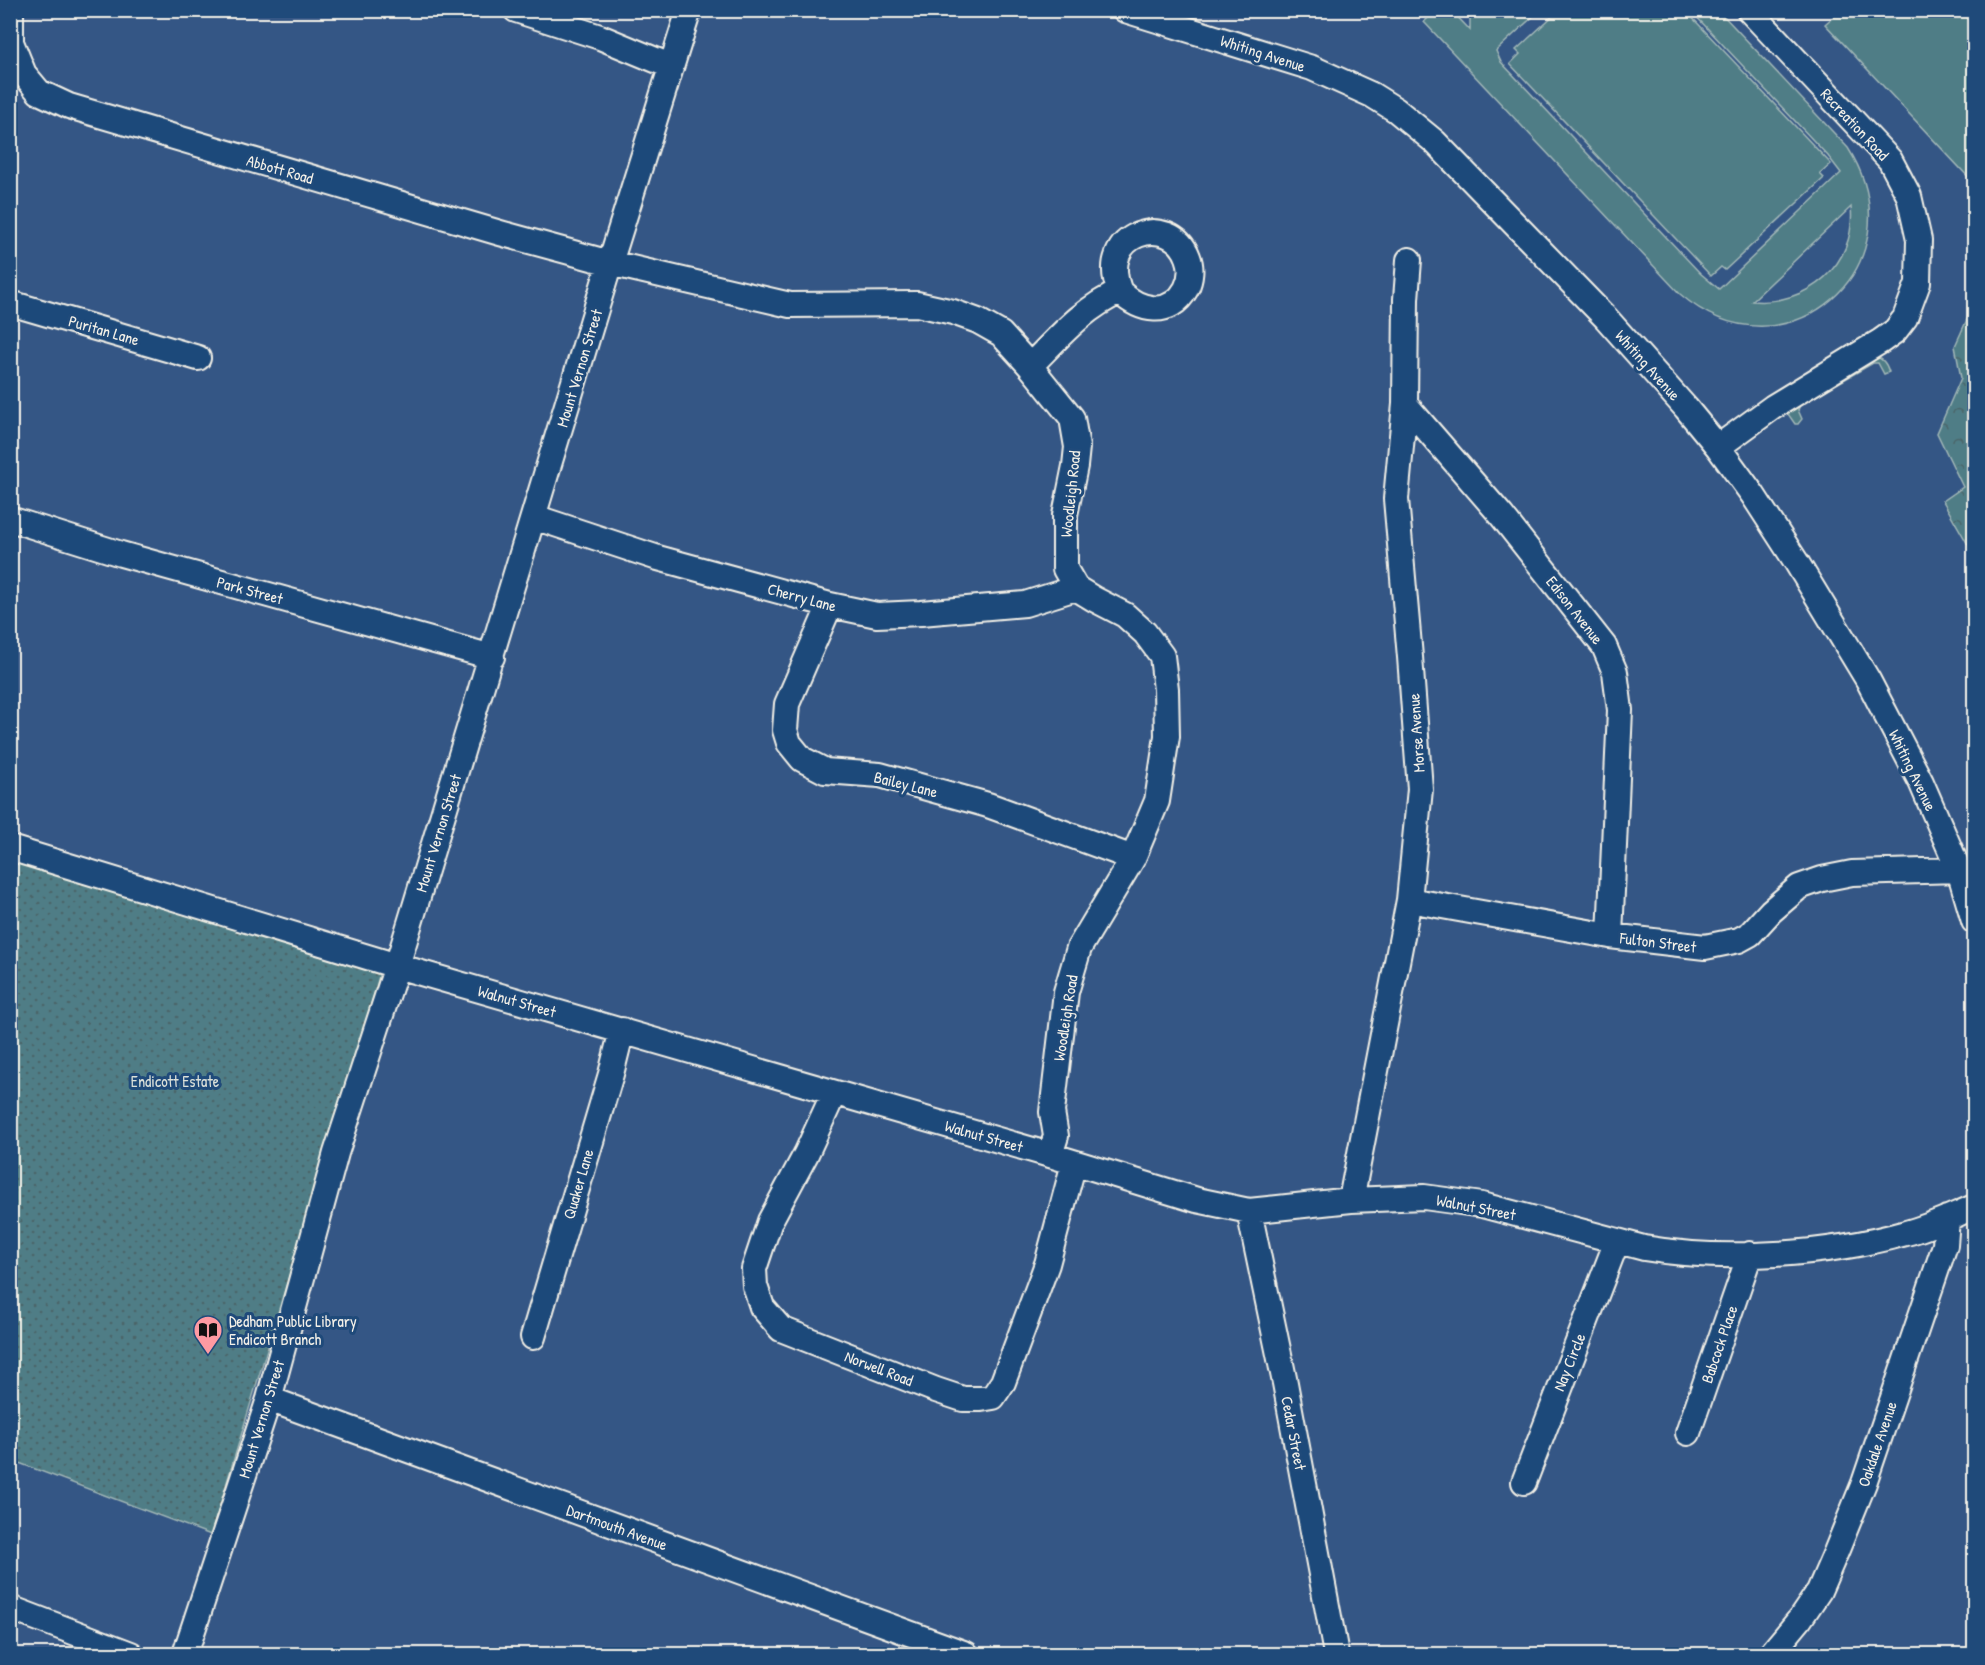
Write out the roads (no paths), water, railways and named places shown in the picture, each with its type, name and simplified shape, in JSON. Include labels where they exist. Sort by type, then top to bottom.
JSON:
[{"type":"street","name":"Abbott Road","points":[[11,10],[11,42],[24,74],[39,92],[69,106],[500,233],[610,263]]},
{"type":"street","points":[[516,10],[600,37],[670,66]]},
{"type":"street","name":"Mount Vernon Street","points":[[185,1654],[269,1399],[336,1153],[397,966],[670,66],[689,10]]},
{"type":"street","name":"Whiting Avenue","points":[[1125,10],[1312,68],[1372,95],[1396,110],[1435,142],[1606,318],[1718,447],[1776,530],[1868,681],[1921,782],[1959,870],[1974,921]]},
{"type":"street","name":"Recreation Road","points":[[1718,447],[1773,407],[1894,331],[1905,318],[1918,283],[1919,240],[1909,196],[1890,160],[1749,10]]},
{"type":"street","name":"Morse Avenue","points":[[1351,1200],[1409,900],[1420,789],[1396,499],[1405,404],[1406,299],[1409,260]]},
{"type":"street","name":"Woodleigh Road","points":[[610,263],[790,305],[917,304],[953,312],[978,321],[1001,334],[1072,418],[1077,447],[1065,515],[1065,569],[1076,588],[1125,615],[1146,633],[1162,656],[1166,689],[1167,736],[1157,801],[1134,858],[1079,948],[1072,970],[1066,992],[1057,1062],[1052,1112],[1056,1136],[1050,1155]]},
{"type":"street","points":[[1030,366],[1076,320],[1102,300],[1120,292]]},
{"type":"street","name":"Puritan Lane","points":[[10,303],[198,358]]},
{"type":"street","name":"Edison Avenue","points":[[1405,404],[1501,515],[1604,646],[1615,672],[1620,710],[1610,936]]},
{"type":"street","name":"Cherry Lane","points":[[534,517],[658,558],[830,606],[877,615],[1025,604],[1076,588]]},
{"type":"street","name":"Park Street","points":[[10,519],[121,554],[492,657]]},
{"type":"street","name":"Bailey Lane","points":[[830,606],[787,704],[785,730],[789,743],[802,759],[825,771],[880,775],[988,806],[1134,858]]},
{"type":"street","name":"Walnut Street","points":[[10,848],[397,966],[1050,1155],[1197,1200],[1249,1211],[1351,1200],[1424,1197],[1482,1205],[1617,1242],[1668,1252],[1750,1254],[1819,1250],[1874,1241],[1908,1233],[1974,1207]]},
{"type":"street","name":"Fulton Street","points":[[1409,900],[1610,936],[1705,947],[1739,940],[1750,934],[1771,911],[1799,887],[1822,879],[1852,873],[1959,870]]},
{"type":"street","name":"Quaker Lane","points":[[533,1337],[622,1030]]},
{"type":"street","name":"Norwell Road","points":[[834,1093],[806,1154],[770,1221],[754,1269],[755,1286],[762,1307],[781,1329],[963,1399],[993,1397],[1003,1382],[1047,1264],[1074,1163]]},
{"type":"street","name":"Cedar Street","points":[[1249,1211],[1287,1394],[1336,1654]]},
{"type":"street","name":"Oakdale Avenue","points":[[1771,1654],[1800,1619],[1819,1591],[1864,1483],[1945,1245],[1947,1218]]},
{"type":"street","name":"Nay Circle","points":[[1524,1482],[1617,1242]]},
{"type":"street","name":"Babcock Place","points":[[1688,1433],[1750,1254]]},
{"type":"street","name":"Dartmouth Avenue","points":[[269,1399],[966,1654]]},
{"type":"street","points":[[10,1608],[131,1654]]},
{"type":"place","name":"Dedham Public Library Endicott Branch","points":[[208,1356]]},
{"type":"park label","name":"Endicott Estate","points":[[175,1081]]}]
